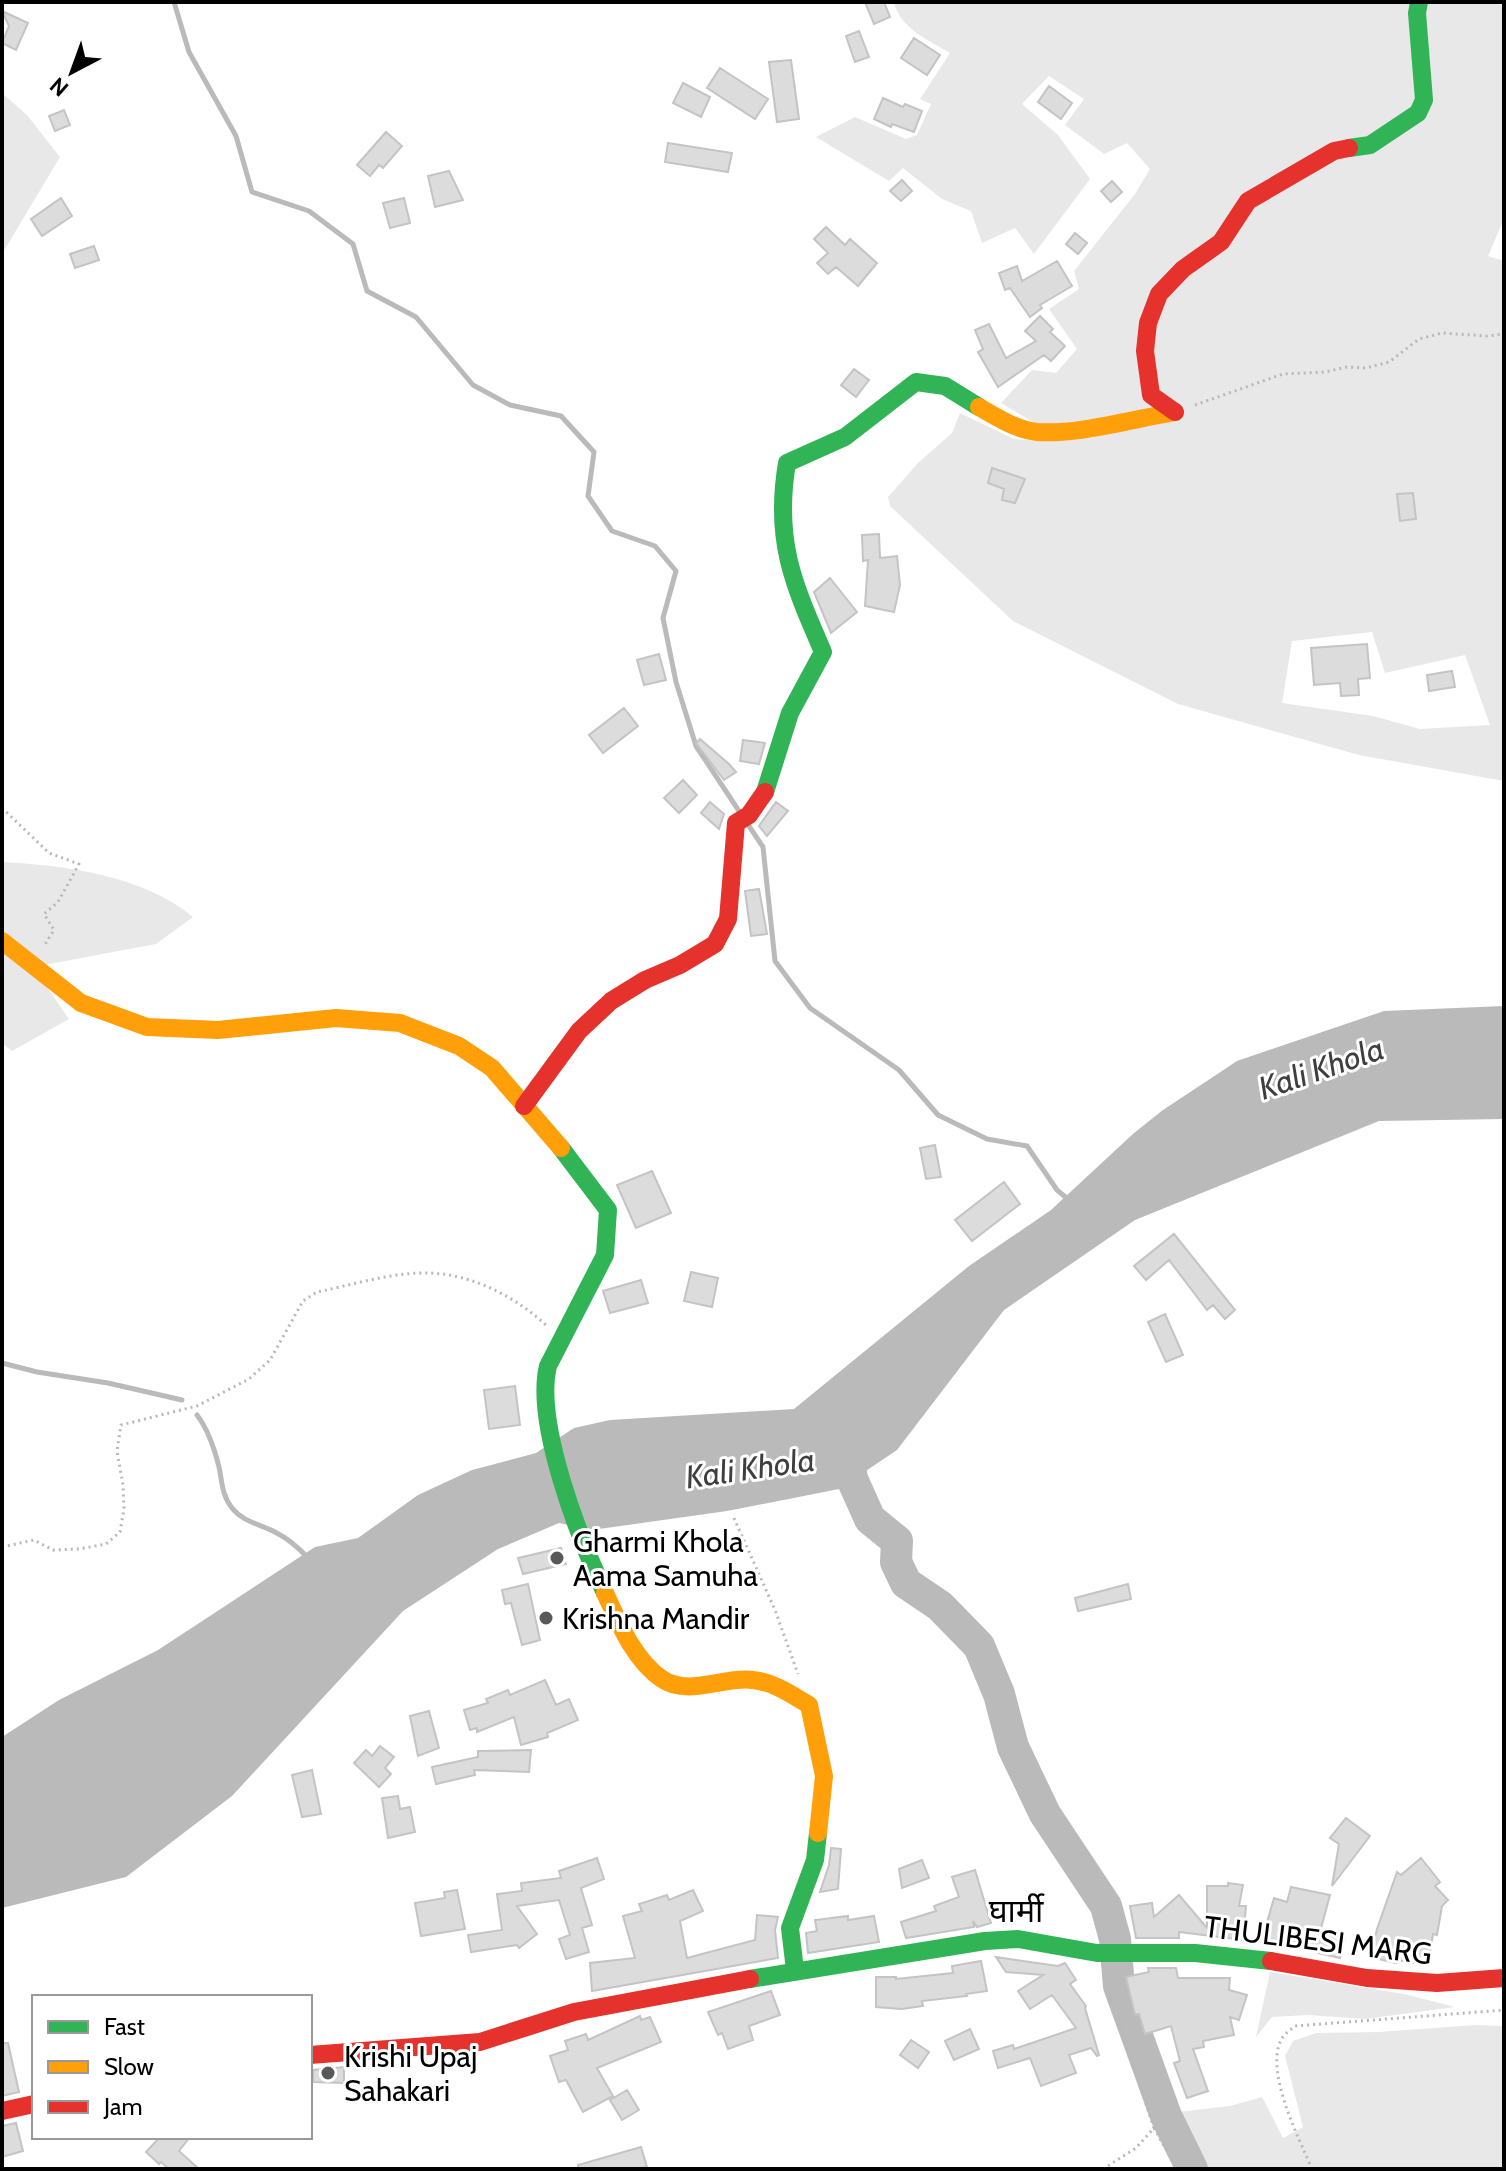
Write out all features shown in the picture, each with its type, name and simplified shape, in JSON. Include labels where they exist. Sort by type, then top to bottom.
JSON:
[{"type":"street","points":[[1175,412],[1151,395],[1145,351],[1148,323],[1159,294],[1183,269],[1221,242],[1248,201],[1334,151],[1370,145],[1418,113],[1424,100],[1417,13],[1419,2]]},
{"type":"street","points":[[524,1106],[579,1031],[611,1001],[715,944],[728,919],[733,844],[743,820],[775,771],[789,714],[823,652],[788,567],[780,517],[780,494],[787,463],[845,437],[916,382],[945,386],[1002,420],[1035,432],[1072,430],[1175,412]]},
{"type":"street","points":[[2,941],[81,1003],[147,1027],[218,1030],[336,1018],[400,1023],[459,1046],[492,1068],[570,1158],[608,1210],[605,1255],[561,1340],[544,1383],[550,1431],[600,1588],[646,1667],[663,1680],[678,1685],[744,1679],[774,1685],[809,1705],[824,1776],[815,1860],[790,1928],[795,1970]]},
{"type":"street","name":"THULIBESI MARG","points":[[312,2055],[480,2042],[574,2012],[795,1970],[985,1941],[1018,1939],[1097,1953],[1195,1953],[1247,1958],[1367,1978],[1437,1983],[1504,1978]]},
{"type":"street","points":[[2,2111],[32,2104]]},
{"type":"path","points":[[1175,412],[1283,374],[1366,368],[1389,362],[1419,339],[1442,333],[1504,334]]},
{"type":"path","points":[[2,808],[49,853],[79,864],[58,902],[44,914],[54,930],[32,967]]},
{"type":"path","points":[[2,1547],[34,1540],[53,1550],[106,1544],[120,1532],[124,1509],[117,1451],[121,1425],[197,1406],[249,1379],[270,1360],[303,1301],[317,1292],[427,1273],[448,1275],[503,1294],[544,1322],[561,1340]]},
{"type":"path","points":[[734,1518],[775,1610],[809,1705]]},
{"type":"path","points":[[1097,1953],[1154,2128],[1177,2169]]},
{"type":"path","points":[[1312,2169],[1286,2106],[1278,2073],[1278,2049],[1283,2036],[1295,2026],[1504,2010]]},
{"type":"path","points":[[1103,2169],[1136,2148],[1154,2128]]},
{"type":"shaded area","points":[[894,2],[1504,2],[1504,219],[1488,256],[1504,261],[1504,781],[1359,755],[1178,704],[1013,621],[890,506],[888,497],[918,463],[952,433],[960,413],[1014,439],[1046,441],[1033,422],[1001,403],[1032,370],[1056,373],[1077,349],[1049,309],[1079,289],[1074,271],[1135,194],[1150,169],[1127,143],[1104,154],[1065,125],[1084,99],[1049,76],[1022,104],[1058,135],[1090,179],[1034,254],[1015,228],[982,243],[971,211],[942,199],[903,168],[889,181],[816,137],[855,117],[906,139],[917,135],[931,104],[920,99],[950,53],[908,26]],"holes":[[[1372,632],[1385,673],[1465,655],[1490,725],[1420,729],[1373,716],[1282,703],[1292,641]]]},
{"type":"shaded area","points":[[2,93],[27,115],[60,157],[2,254]]},
{"type":"shaded area","points":[[2,862],[77,870],[128,882],[174,903],[193,917],[156,944],[33,967],[69,1019],[12,1051],[2,1043]]},
{"type":"shaded area","points":[[1270,1972],[1404,1994],[1455,2007],[1365,2019],[1308,2015],[1272,2017],[1256,2037]]},
{"type":"shaded area","points":[[1504,2026],[1504,2169],[1200,2169],[1178,2112],[1230,2106],[1262,2097],[1283,2138],[1303,2127],[1285,2056],[1293,2041],[1316,2033]]},
{"type":"water","name":"Kali Khola","points":[[1504,1006],[1504,1119],[1379,1121],[1135,1220],[1004,1310],[897,1450],[839,1489],[727,1511],[592,1530],[559,1523],[498,1549],[403,1611],[232,1796],[126,1877],[2,1908],[2,1737],[59,1700],[158,1650],[315,1547],[358,1538],[418,1495],[472,1470],[536,1453],[574,1428],[610,1420],[794,1409],[969,1266],[1051,1210],[1163,1110],[1237,1061],[1384,1011]]},
{"type":"building","points":[[865,2],[884,2],[890,17],[874,24]]},
{"type":"building","points":[[2,11],[28,23],[16,50],[2,43],[9,26]]},
{"type":"building","points":[[859,31],[869,57],[855,62],[846,36]]},
{"type":"building","points":[[914,38],[940,55],[927,75],[901,58]]},
{"type":"building","points":[[791,60],[799,119],[777,122],[769,62]]},
{"type":"building","points":[[720,68],[768,99],[755,119],[707,88]]},
{"type":"building","points":[[683,83],[710,97],[701,117],[673,103]]},
{"type":"building","points":[[1049,86],[1072,103],[1061,119],[1038,102]]},
{"type":"building","points":[[883,98],[922,111],[914,132],[874,119]]},
{"type":"building","points":[[64,110],[70,125],[55,131],[49,116]]},
{"type":"building","points":[[386,132],[402,146],[383,168],[379,165],[370,176],[357,165]]},
{"type":"building","points":[[668,143],[732,153],[728,172],[665,162]]},
{"type":"building","points":[[449,171],[463,200],[435,207],[428,176]]},
{"type":"building","points":[[902,180],[912,191],[901,201],[890,191]]},
{"type":"building","points":[[1112,181],[1122,192],[1111,202],[1101,191]]},
{"type":"building","points":[[61,198],[72,216],[42,236],[31,219]]},
{"type":"building","points":[[404,198],[410,223],[390,228],[383,203]]},
{"type":"building","points":[[826,227],[845,245],[850,239],[877,263],[858,286],[836,267],[828,274],[817,263],[828,253],[814,239]]},
{"type":"building","points":[[1075,233],[1087,243],[1078,254],[1066,244]]},
{"type":"building","points":[[94,246],[99,260],[75,268],[70,254]]},
{"type":"building","points":[[1057,261],[1072,286],[1040,305],[1042,308],[1030,317],[1010,288],[1005,290],[999,273],[1017,266],[1022,281]]},
{"type":"building","points":[[1040,316],[1053,329],[1050,332],[1065,346],[1051,361],[1044,355],[998,387],[978,352],[983,349],[975,330],[989,324],[1006,358],[1036,341],[1025,331]]},
{"type":"building","points":[[854,369],[869,380],[856,397],[841,385]]},
{"type":"building","points":[[992,468],[1025,479],[1015,503],[1002,500],[1004,489],[988,483]]},
{"type":"building","points":[[1413,493],[1416,519],[1400,521],[1397,494]]},
{"type":"building","points":[[879,534],[880,558],[897,556],[900,585],[894,612],[865,606],[868,560],[863,561],[862,535]]},
{"type":"building","points":[[830,578],[857,612],[831,633],[814,592]]},
{"type":"building","points":[[1367,644],[1370,678],[1358,679],[1359,695],[1341,696],[1340,683],[1314,685],[1311,648]]},
{"type":"building","points":[[659,654],[666,680],[644,685],[637,660]]},
{"type":"building","points":[[1452,671],[1455,687],[1429,691],[1427,675]]},
{"type":"building","points":[[624,708],[638,726],[603,753],[589,735]]},
{"type":"building","points":[[700,739],[736,772],[724,780],[696,743]]},
{"type":"building","points":[[743,740],[765,743],[759,764],[740,761]]},
{"type":"building","points":[[683,780],[697,795],[679,813],[664,798]]},
{"type":"building","points":[[710,802],[724,814],[719,829],[701,813]]},
{"type":"building","points":[[776,802],[788,811],[767,836],[759,826]]},
{"type":"building","points":[[759,889],[767,934],[751,936],[745,891]]},
{"type":"building","points":[[935,1145],[941,1177],[926,1179],[920,1148]]},
{"type":"building","points":[[652,1171],[671,1213],[636,1228],[617,1185]]},
{"type":"building","points":[[1004,1182],[1020,1204],[972,1241],[955,1220]]},
{"type":"building","points":[[1174,1234],[1235,1310],[1225,1319],[1213,1305],[1207,1310],[1169,1260],[1146,1280],[1134,1266]]},
{"type":"building","points":[[691,1272],[718,1278],[712,1307],[684,1301]]},
{"type":"building","points":[[641,1280],[648,1303],[610,1313],[603,1291]]},
{"type":"building","points":[[1165,1314],[1183,1355],[1166,1362],[1148,1322]]},
{"type":"building","points":[[515,1386],[520,1425],[489,1429],[484,1390]]},
{"type":"building","points":[[561,1548],[566,1564],[523,1574],[518,1558]]},
{"type":"building","points":[[528,1584],[540,1640],[522,1645],[511,1603],[505,1604],[502,1590]]},
{"type":"building","points":[[1128,1584],[1131,1599],[1078,1611],[1075,1598]]},
{"type":"building","points":[[545,1680],[556,1705],[569,1699],[578,1720],[547,1733],[548,1737],[521,1745],[514,1717],[477,1732],[477,1728],[470,1730],[464,1710],[488,1703],[486,1699],[508,1690],[510,1695]]},
{"type":"building","points":[[429,1711],[439,1748],[418,1756],[410,1716]]},
{"type":"building","points":[[380,1746],[394,1757],[385,1768],[391,1774],[379,1787],[354,1763],[366,1750],[372,1756]]},
{"type":"building","points":[[531,1750],[529,1772],[474,1770],[475,1775],[436,1784],[432,1767],[478,1757],[478,1751]]},
{"type":"building","points":[[312,1770],[321,1814],[302,1817],[292,1775]]},
{"type":"building","points":[[398,1796],[400,1809],[410,1807],[415,1832],[388,1838],[382,1798]]},
{"type":"building","points":[[1346,1818],[1370,1836],[1332,1886],[1339,1844],[1330,1838]]},
{"type":"building","points":[[831,1848],[841,1849],[838,1889],[820,1892],[829,1865]]},
{"type":"building","points":[[597,1858],[604,1879],[581,1888],[592,1925],[582,1928],[589,1952],[566,1959],[559,1939],[570,1935],[559,1900],[517,1906],[537,1934],[519,1948],[517,1945],[471,1952],[468,1935],[502,1930],[497,1894],[522,1891],[521,1883],[561,1878],[559,1871]]},
{"type":"building","points":[[1421,1858],[1440,1882],[1435,1886],[1448,1900],[1442,1906],[1437,1935],[1433,1934],[1428,1965],[1370,1957],[1397,1872],[1401,1875]]},
{"type":"building","points":[[922,1860],[929,1878],[902,1888],[899,1869]]},
{"type":"building","points":[[975,1870],[991,1923],[977,1927],[973,1921],[974,1927],[906,1938],[901,1922],[936,1911],[934,1906],[959,1897],[952,1877]]},
{"type":"building","points":[[1228,1883],[1243,1885],[1239,1906],[1246,1906],[1243,1940],[1179,1932],[1179,1938],[1136,1938],[1130,1906],[1152,1903],[1154,1917],[1179,1895],[1207,1928],[1207,1886],[1228,1886]]},
{"type":"building","points":[[1291,1887],[1330,1895],[1320,1932],[1345,1939],[1340,1958],[1318,1953],[1320,1947],[1291,1940],[1290,1945],[1262,1940],[1274,1898],[1287,1902]]},
{"type":"building","points":[[457,1890],[465,1929],[421,1936],[415,1903],[445,1898],[444,1892]]},
{"type":"building","points":[[693,1890],[703,1911],[680,1921],[687,1958],[755,1940],[757,1915],[778,1917],[775,1930],[778,1958],[592,1991],[590,1963],[635,1958],[623,1916],[642,1911],[639,1904],[667,1895],[669,1900]]},
{"type":"building","points":[[848,1916],[848,1920],[874,1916],[879,1942],[808,1953],[806,1933],[817,1931],[815,1920]]},
{"type":"building","points":[[996,1957],[1058,1966],[1065,1963],[1076,1980],[1070,1984],[1086,2006],[1099,2055],[1091,2048],[1069,2055],[1076,2073],[1041,2086],[1030,2058],[998,2068],[993,2051],[1013,2045],[1014,2049],[1076,2028],[1052,1995],[1030,2009],[1018,1991],[1043,1975],[1006,1972]]},
{"type":"building","points":[[981,1961],[987,1991],[922,2001],[923,2006],[902,2009],[876,2007],[876,1977],[896,1979],[953,1973],[952,1966]]},
{"type":"building","points":[[1148,1968],[1176,1968],[1178,1978],[1230,1978],[1229,1990],[1247,1995],[1239,2020],[1230,2017],[1234,2035],[1203,2041],[1204,2047],[1193,2049],[1208,2091],[1187,2098],[1174,2063],[1180,2061],[1171,2026],[1145,2034],[1139,2014],[1135,2015],[1126,1977],[1149,1972]]},
{"type":"building","points":[[771,1991],[780,2015],[749,2026],[753,2040],[728,2049],[708,2012]]},
{"type":"building","points":[[640,2016],[641,2020],[650,2017],[661,2042],[597,2068],[613,2096],[583,2112],[566,2080],[559,2082],[550,2056],[568,2050],[565,2041],[586,2034],[588,2040]]},
{"type":"building","points":[[970,2029],[979,2049],[954,2060],[945,2041]]},
{"type":"building","points":[[911,2040],[929,2052],[918,2068],[900,2055]]},
{"type":"building","points":[[2,2043],[8,2043],[19,2092],[2,2096]]},
{"type":"building","name":"Krishi Upaj Sahakari","points":[[344,2067],[344,2083],[313,2082],[313,2070]]},
{"type":"building","points":[[627,2090],[639,2110],[622,2120],[610,2100]]},
{"type":"building","points":[[16,2123],[23,2151],[2,2157],[2,2126]]},
{"type":"building","points":[[158,2139],[188,2139],[179,2151],[199,2169],[169,2169],[146,2152]]},
{"type":"building","points":[[641,2147],[647,2167],[578,2169],[578,2165]]},
{"type":"waterway","points":[[174,2],[189,52],[236,136],[252,192],[309,211],[353,244],[367,291],[416,317],[473,385],[510,405],[561,416],[594,452],[588,496],[612,531],[655,546],[676,571],[663,618],[676,682],[696,746],[739,811]]},
{"type":"waterway","points":[[747,823],[763,847],[775,961],[810,1008],[899,1070],[938,1115],[987,1139],[1027,1146],[1057,1190],[1069,1200]]},
{"type":"waterway","points":[[2,1363],[182,1400]]},
{"type":"waterway","points":[[197,1415],[213,1447],[224,1493],[232,1508],[246,1520],[285,1538],[309,1559]]},
{"type":"waterway","points":[[847,1447],[852,1479],[870,1519],[897,1541],[896,1562],[906,1583],[940,1606],[979,1646],[999,1694],[1013,1747],[1045,1814],[1106,1906],[1115,1939],[1119,1986],[1166,2116],[1192,2169]]},
{"type":"traffic: fast","points":[[1349,148],[1370,145],[1418,113],[1424,100],[1417,13],[1419,2]]},
{"type":"traffic: fast","points":[[765,792],[790,713],[823,652],[789,560],[783,515],[787,463],[845,437],[916,382],[945,386],[979,407]]},
{"type":"traffic: fast","points":[[561,1148],[608,1210],[605,1255],[548,1366],[545,1390],[547,1418],[562,1481],[605,1593]]},
{"type":"traffic: fast","points":[[795,1970],[790,1928],[815,1860],[818,1833]]},
{"type":"traffic: fast","points":[[750,1979],[985,1941],[1018,1939],[1097,1953],[1195,1953],[1271,1961]]},
{"type":"traffic: slow","points":[[979,407],[1014,426],[1037,432],[1087,429],[1175,412]]},
{"type":"traffic: slow","points":[[2,941],[81,1003],[147,1027],[218,1030],[336,1018],[400,1023],[459,1046],[492,1068],[561,1148]]},
{"type":"traffic: slow","points":[[605,1593],[635,1651],[662,1679],[683,1686],[761,1681],[809,1705],[824,1776],[818,1833]]},
{"type":"traffic: jam","points":[[1175,412],[1151,395],[1145,351],[1148,323],[1159,294],[1183,269],[1221,242],[1248,201],[1334,151],[1349,148]]},
{"type":"traffic: jam","points":[[524,1106],[579,1031],[611,1001],[715,944],[728,919],[736,823],[749,815],[765,792]]},
{"type":"traffic: jam","points":[[1271,1961],[1367,1978],[1437,1983],[1504,1978]]},
{"type":"traffic: jam","points":[[312,2055],[480,2042],[574,2012],[750,1979]]},
{"type":"traffic: jam","points":[[2,2111],[32,2104]]},
{"type":"place","name":"Gharmi Khola Aama Samuha","points":[[557,1558]]},
{"type":"place","name":"Krishna Mandir","points":[[546,1618]]},
{"type":"place","name":"Krishi Upaj Sahakari","points":[[328,2073]]},
{"type":"district","name":"घार्मी","points":[[1016,1910]]}]
